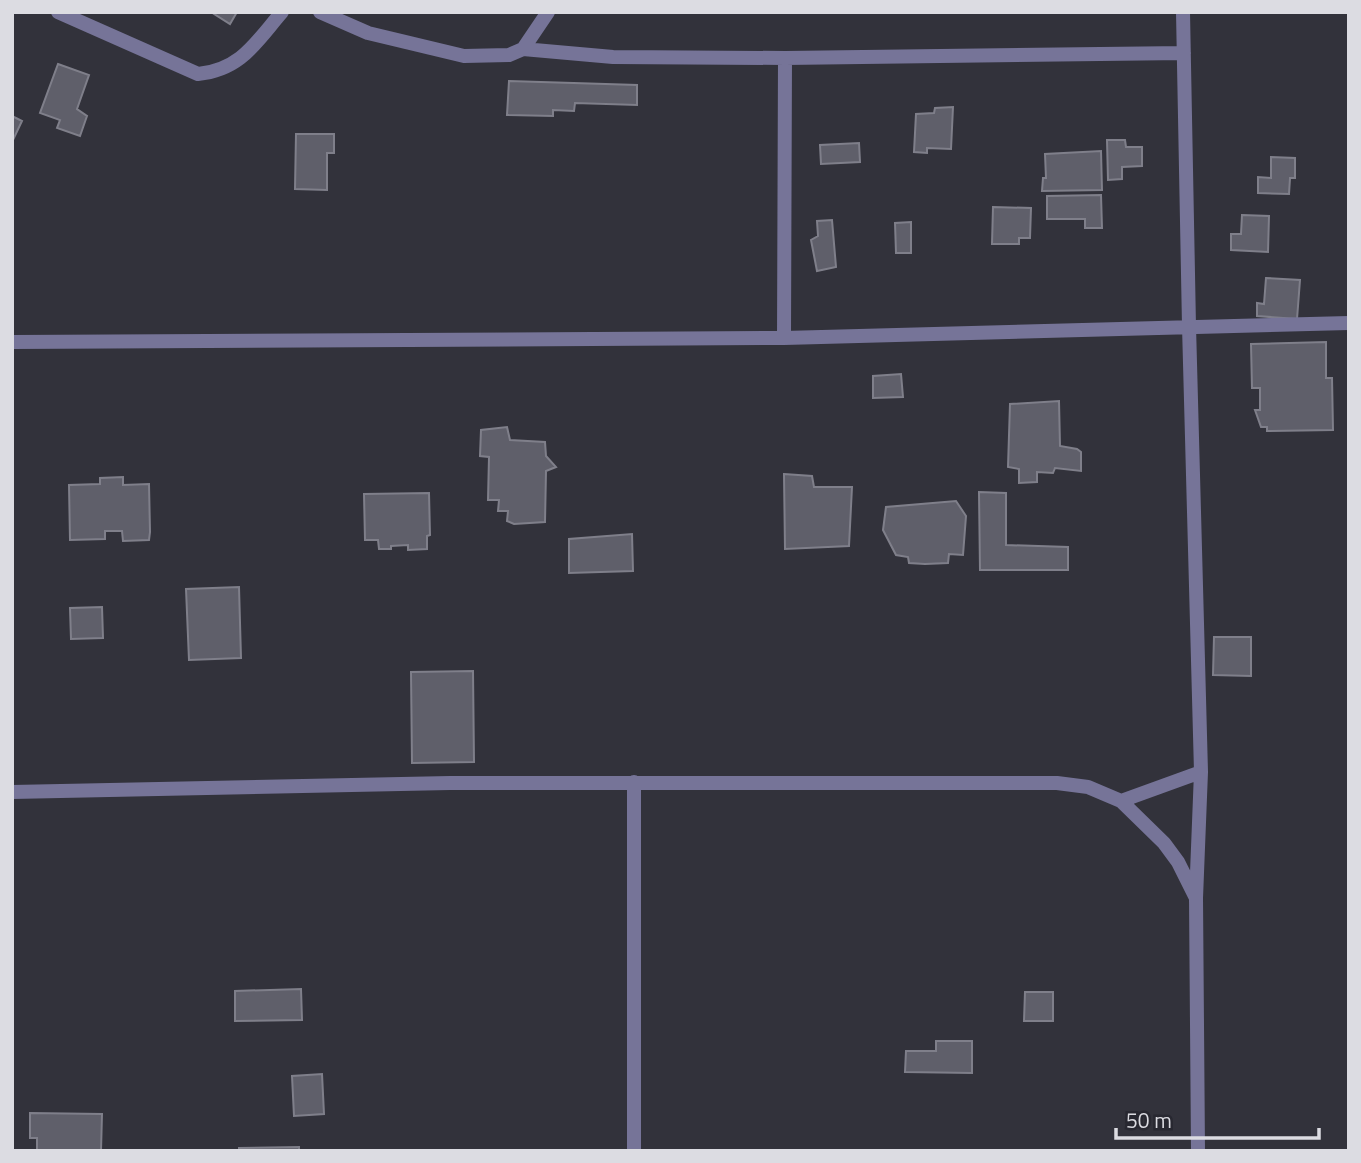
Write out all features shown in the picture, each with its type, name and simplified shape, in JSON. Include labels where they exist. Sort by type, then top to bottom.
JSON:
[{"type":"street","points":[[58,12],[198,74],[218,72],[236,62],[282,12]]},
{"type":"street","points":[[320,12],[368,33],[464,56],[509,55],[523,49],[613,57],[785,58],[1184,53]]},
{"type":"street","points":[[523,49],[548,12]]},
{"type":"street","points":[[1183,12],[1201,772],[1196,898],[1198,1151]]},
{"type":"street","points":[[783,338],[785,58]]},
{"type":"street","points":[[12,342],[783,338],[1349,323]]},
{"type":"street","points":[[1121,801],[1201,772]]},
{"type":"street","points":[[634,1151],[635,782]]},
{"type":"street","points":[[12,792],[450,783],[1057,783],[1088,787],[1121,801],[1164,843],[1178,862],[1196,898]]},
{"type":"building","points":[[211,12],[237,12],[230,24]]},
{"type":"building","points":[[58,64],[89,75],[77,109],[87,116],[80,136],[57,128],[60,120],[40,113]]},
{"type":"building","points":[[509,81],[637,85],[637,105],[575,103],[574,111],[553,110],[553,116],[507,115]]},
{"type":"building","points":[[953,107],[951,149],[927,148],[927,153],[914,152],[916,114],[934,113],[935,108]]},
{"type":"building","points":[[12,116],[22,121],[12,142]]},
{"type":"building","points":[[296,134],[334,134],[334,153],[327,153],[327,190],[295,189]]},
{"type":"building","points":[[1107,140],[1125,140],[1126,147],[1142,147],[1142,166],[1122,167],[1122,179],[1108,180]]},
{"type":"building","points":[[859,143],[860,162],[821,164],[820,145]]},
{"type":"building","points":[[1101,151],[1102,190],[1042,191],[1043,178],[1046,178],[1045,154]]},
{"type":"building","points":[[1271,157],[1295,158],[1295,178],[1290,178],[1289,194],[1258,193],[1258,177],[1271,178]]},
{"type":"building","points":[[1101,195],[1102,228],[1085,228],[1085,219],[1047,219],[1047,196]]},
{"type":"building","points":[[993,207],[1031,208],[1030,238],[1019,238],[1019,244],[992,244]]},
{"type":"building","points":[[1242,215],[1269,216],[1268,252],[1231,250],[1231,234],[1241,234]]},
{"type":"building","points":[[832,220],[836,267],[817,271],[811,240],[818,236],[817,221]]},
{"type":"building","points":[[911,222],[911,253],[896,253],[895,223]]},
{"type":"building","points":[[1266,278],[1300,280],[1297,319],[1257,316],[1257,303],[1264,304]]},
{"type":"building","points":[[1326,342],[1326,378],[1332,378],[1333,430],[1267,431],[1267,427],[1261,427],[1255,410],[1260,410],[1260,388],[1252,388],[1251,344]]},
{"type":"building","points":[[901,374],[903,397],[873,398],[873,376]]},
{"type":"building","points":[[1059,401],[1060,446],[1081,452],[1081,471],[1055,468],[1053,473],[1037,472],[1037,482],[1019,483],[1019,469],[1008,467],[1010,404]]},
{"type":"building","points":[[507,427],[510,440],[545,442],[546,456],[556,467],[546,471],[545,522],[514,524],[507,521],[508,511],[498,511],[499,500],[488,500],[489,457],[480,456],[481,430]]},
{"type":"building","points":[[784,474],[812,476],[814,487],[852,487],[849,546],[785,549]]},
{"type":"building","points":[[123,477],[123,485],[149,484],[149,540],[123,541],[122,531],[105,531],[105,539],[70,540],[69,485],[100,484],[100,478]]},
{"type":"building","points":[[979,492],[1006,493],[1006,545],[1068,547],[1068,570],[980,570]]},
{"type":"building","points":[[429,493],[430,535],[427,536],[427,549],[408,550],[408,545],[379,549],[378,540],[365,540],[364,494]]},
{"type":"building","points":[[956,501],[966,516],[963,555],[949,554],[948,563],[925,564],[909,563],[908,557],[896,555],[883,530],[886,507]]},
{"type":"building","points":[[632,534],[633,571],[569,573],[569,539]]},
{"type":"building","points":[[239,587],[241,658],[189,660],[186,589]]},
{"type":"building","points":[[102,607],[103,638],[71,639],[70,608]]},
{"type":"building","points":[[1214,637],[1251,637],[1251,676],[1213,675]]},
{"type":"building","points":[[473,671],[474,762],[412,763],[411,672]]},
{"type":"building","points":[[301,989],[302,1020],[235,1021],[235,991]]},
{"type":"building","points":[[1025,992],[1053,992],[1053,1021],[1024,1021]]},
{"type":"building","points":[[936,1041],[972,1041],[972,1073],[905,1072],[906,1051],[936,1051]]},
{"type":"building","points":[[322,1074],[324,1114],[294,1116],[292,1076]]},
{"type":"building","points":[[30,1113],[102,1114],[101,1151],[37,1151],[37,1138],[30,1138]]},
{"type":"building","points":[[299,1147],[299,1151],[239,1151],[239,1148]]}]
